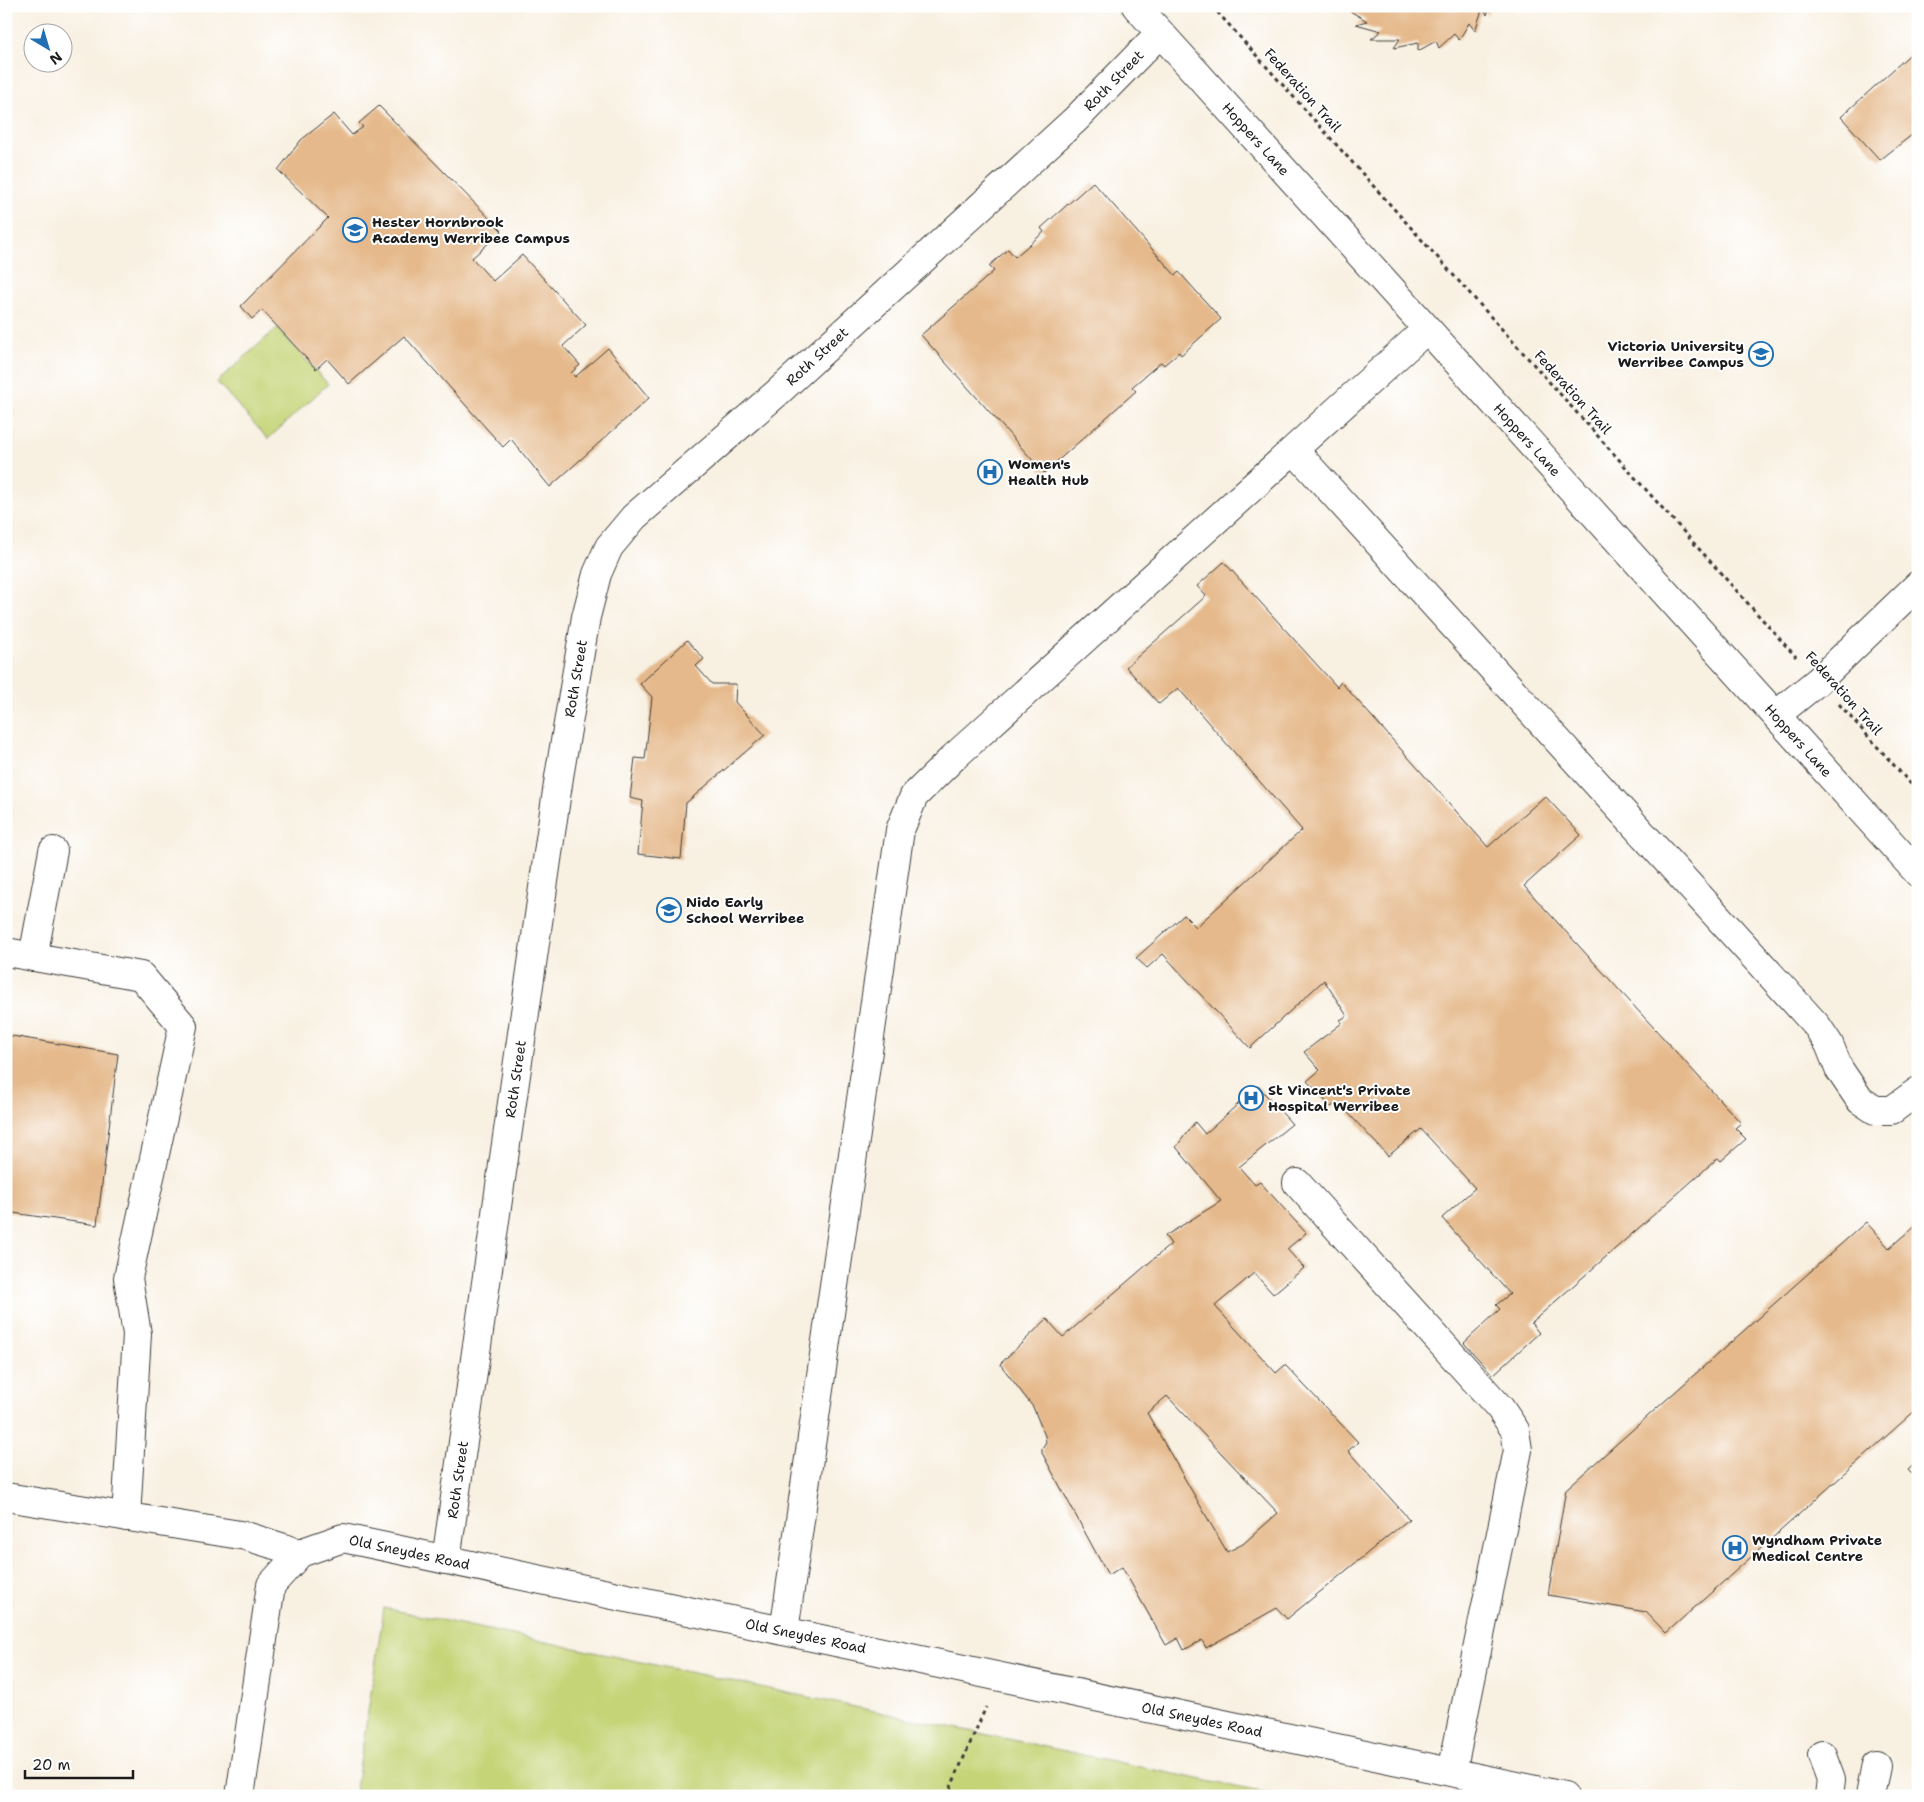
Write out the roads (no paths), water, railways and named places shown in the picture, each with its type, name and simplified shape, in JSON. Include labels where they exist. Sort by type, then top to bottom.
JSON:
[{"type":"street","name":"Hoppers Lane","points":[[1136,6],[1918,873]]},
{"type":"street","name":"Roth Street","points":[[446,1560],[559,777],[586,617],[597,574],[609,547],[634,517],[777,393],[1076,119],[1160,33]]},
{"type":"street","points":[[784,1631],[900,830],[914,796],[1427,329]]},
{"type":"street","points":[[1294,450],[1817,1026],[1829,1044],[1839,1069],[1860,1100],[1875,1110],[1892,1110],[1918,1091]]},
{"type":"street","points":[[1776,716],[1818,681],[1918,586]]},
{"type":"street","points":[[33,956],[53,852]]},
{"type":"street","points":[[6,952],[140,976],[183,1026],[128,1278],[137,1334],[126,1517]]},
{"type":"street","points":[[1297,1183],[1500,1408],[1515,1430],[1518,1450],[1452,1772]]},
{"type":"street","points":[[6,1497],[246,1536],[300,1553]]},
{"type":"street","name":"Old Sneydes Road","points":[[240,1796],[271,1584],[300,1553],[343,1538],[1564,1796]]},
{"type":"street","points":[[1822,1755],[1831,1779],[1829,1796]]},
{"type":"street","points":[[1870,1796],[1876,1766]]},
{"type":"place","name":"Hester Hornbrook Academy Werribee Campus","points":[[355,230]]},
{"type":"place","name":"Victoria University Werribee Campus","points":[[1761,354]]},
{"type":"place","name":"Women's Health Hub","points":[[990,472]]},
{"type":"place","name":"Nido Early School Werribee","points":[[669,910]]},
{"type":"place","name":"St Vincent's Private Hospital Werribee","points":[[1251,1098]]},
{"type":"place","name":"Wyndham Private Medical Centre","points":[[1735,1548]]}]
